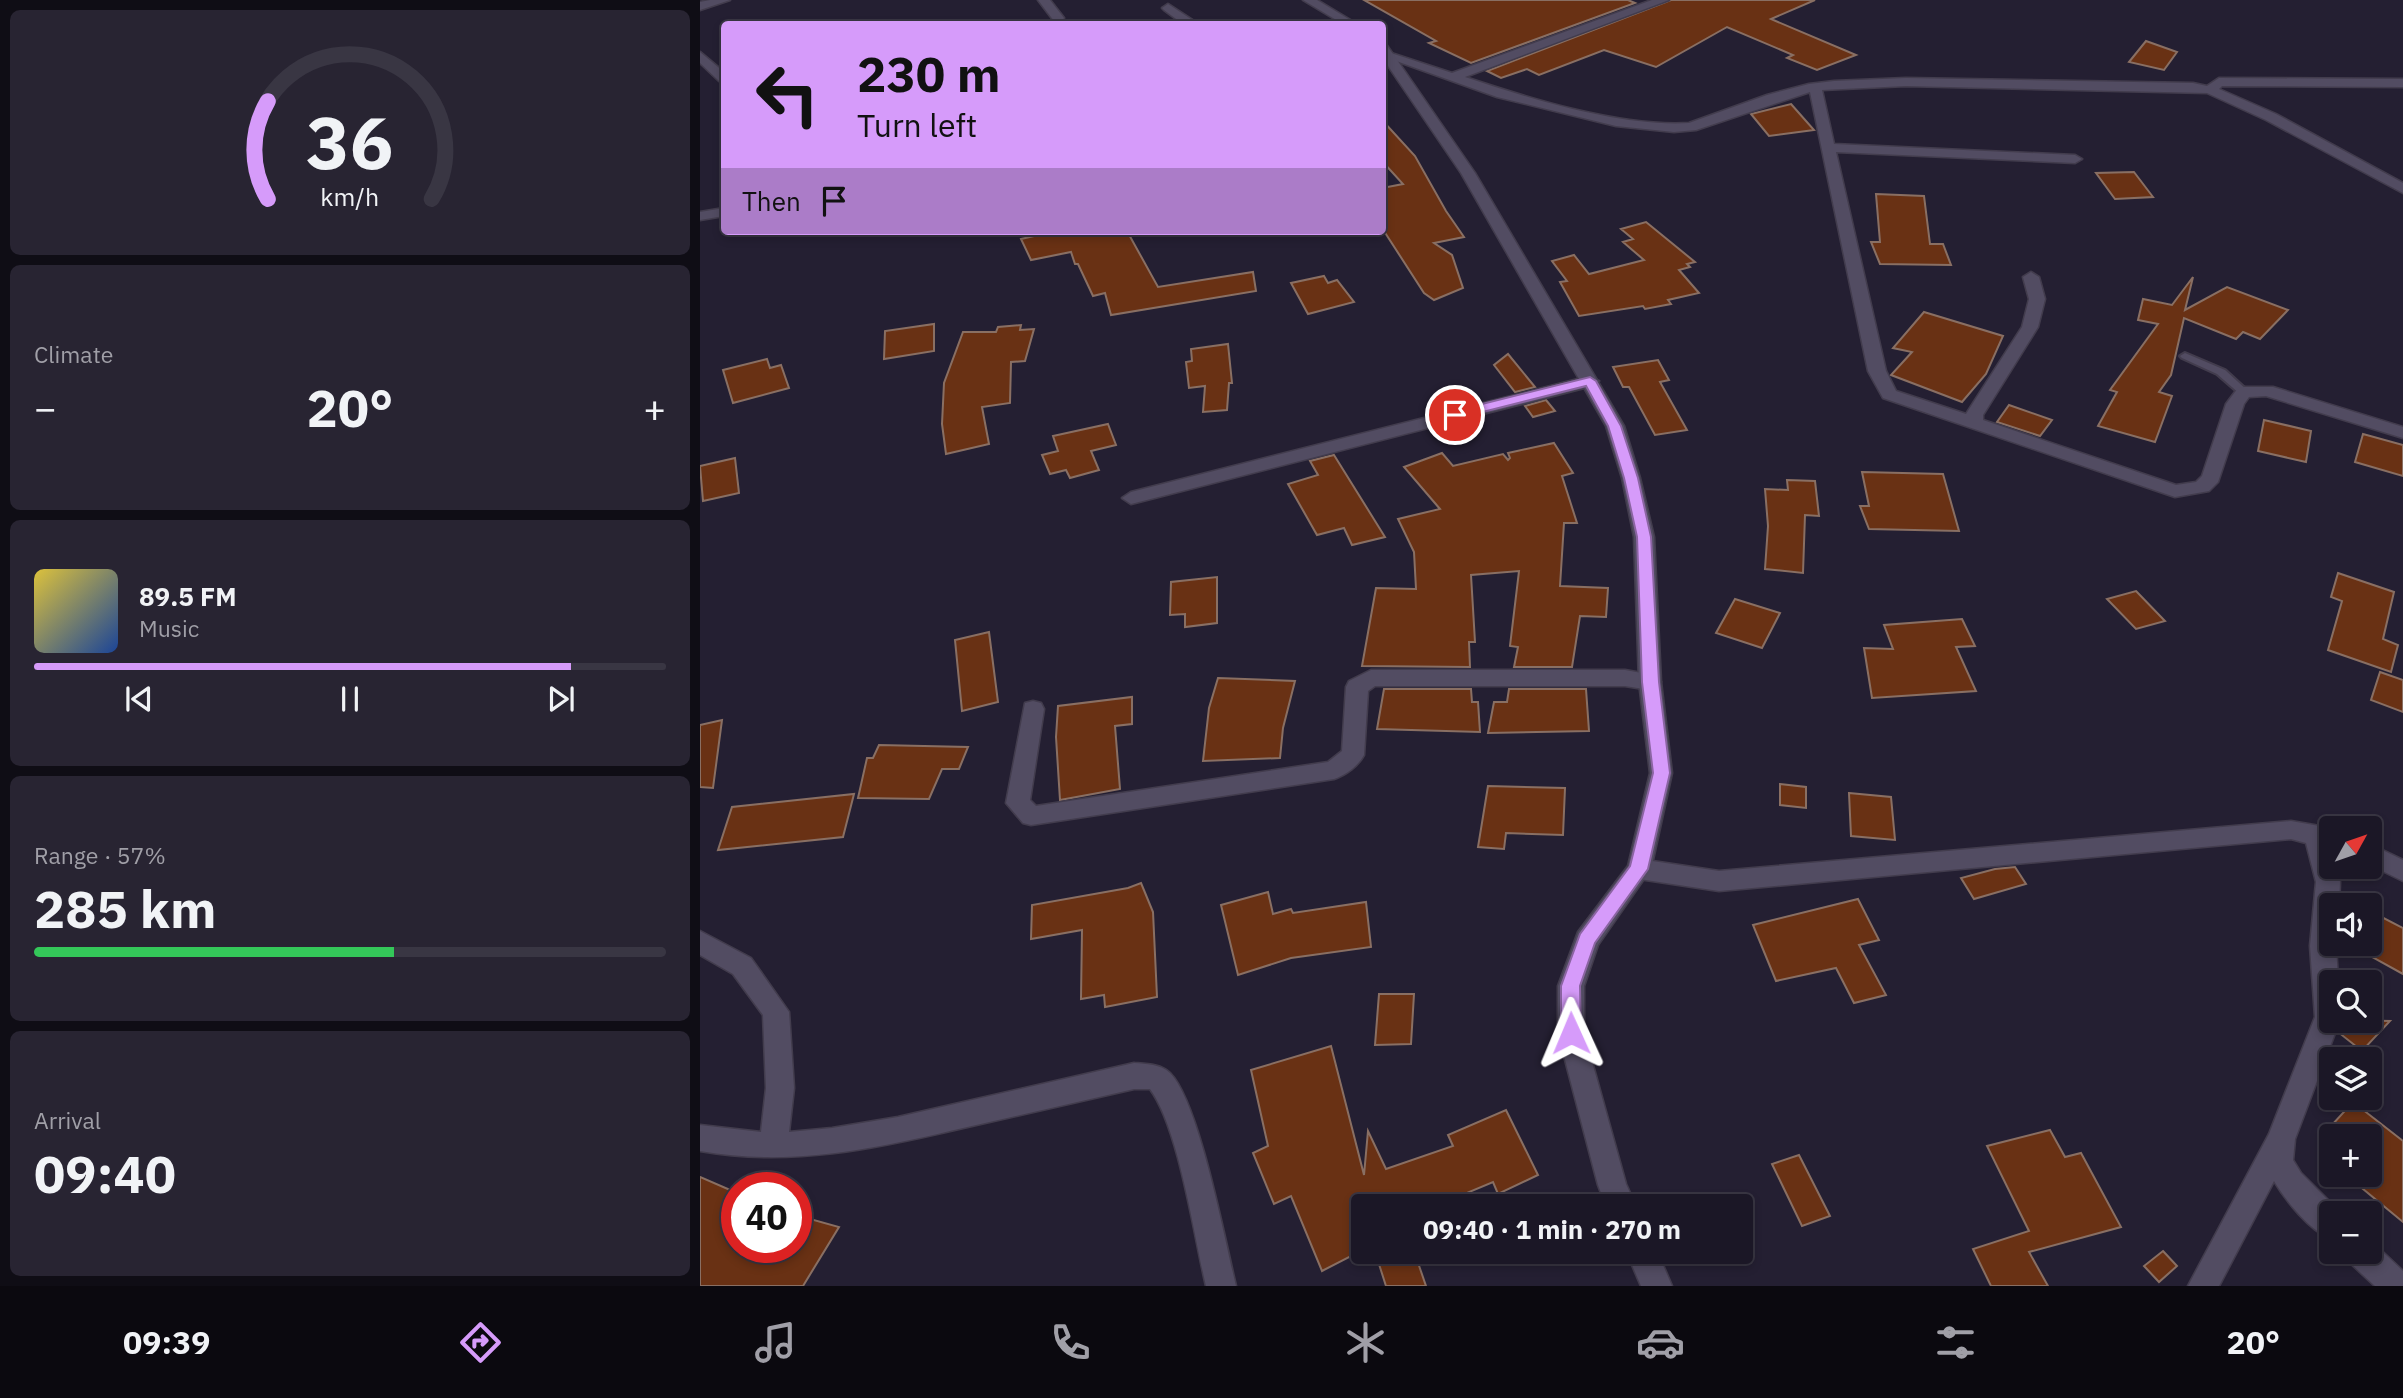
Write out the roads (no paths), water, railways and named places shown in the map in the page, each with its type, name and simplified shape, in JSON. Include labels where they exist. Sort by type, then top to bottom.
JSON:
[{"type":"street","points":[[700,6],[724,0]]},
{"type":"street","points":[[1044,0],[1058,18]]},
{"type":"street","points":[[1310,0],[1346,21]]},
{"type":"street","points":[[1451,78],[1663,0]]},
{"type":"street","points":[[1168,8],[1186,21]]},
{"type":"street","points":[[700,56],[721,75]]},
{"type":"street","points":[[1389,62],[1616,122],[1674,128],[1691,127],[1772,98],[1815,87],[1933,82],[2183,86],[2210,90],[2271,117],[2403,189]]},
{"type":"street","points":[[1389,62],[1468,173],[1615,426],[1642,527],[1650,682],[1661,773],[1639,869],[1587,940],[1571,986],[1571,1033],[1616,1194]]},
{"type":"street","points":[[2210,90],[2220,82],[2403,83]]},
{"type":"street","points":[[1815,87],[1877,371],[1889,394],[2175,491],[2190,491],[2202,487],[2211,478],[2235,404],[2244,392],[2267,391],[2403,433]]},
{"type":"street","points":[[1829,148],[2076,159]]},
{"type":"street","points":[[700,216],[721,212]]},
{"type":"street","points":[[1974,423],[1974,415],[2030,327],[2037,299],[2031,277]]},
{"type":"street","points":[[1131,498],[1590,381]]},
{"type":"street","points":[[1033,709],[1018,803],[1031,816],[1334,770],[1353,755],[1357,687],[1371,678],[1625,678],[1650,682]]},
{"type":"street","points":[[1639,869],[1719,881],[2291,830],[2319,835]]},
{"type":"street","points":[[2382,860],[2403,871]]},
{"type":"street","points":[[2203,1286],[2281,1139],[2328,1017],[2323,946],[2328,879]]},
{"type":"street","points":[[700,942],[741,966],[776,1012],[780,1088],[774,1144]]},
{"type":"street","points":[[700,1138],[792,1146],[864,1138],[1134,1076],[1152,1077],[1166,1089],[1182,1126],[1221,1286]]},
{"type":"street","points":[[2281,1139],[2279,1162],[2291,1184],[2319,1212]]},
{"type":"street","points":[[1647,1264],[1657,1286]]},
{"type":"street","points":[[2374,1264],[2397,1286]]},
{"type":"lane","points":[[2185,356],[2221,372],[2244,392]]}]
